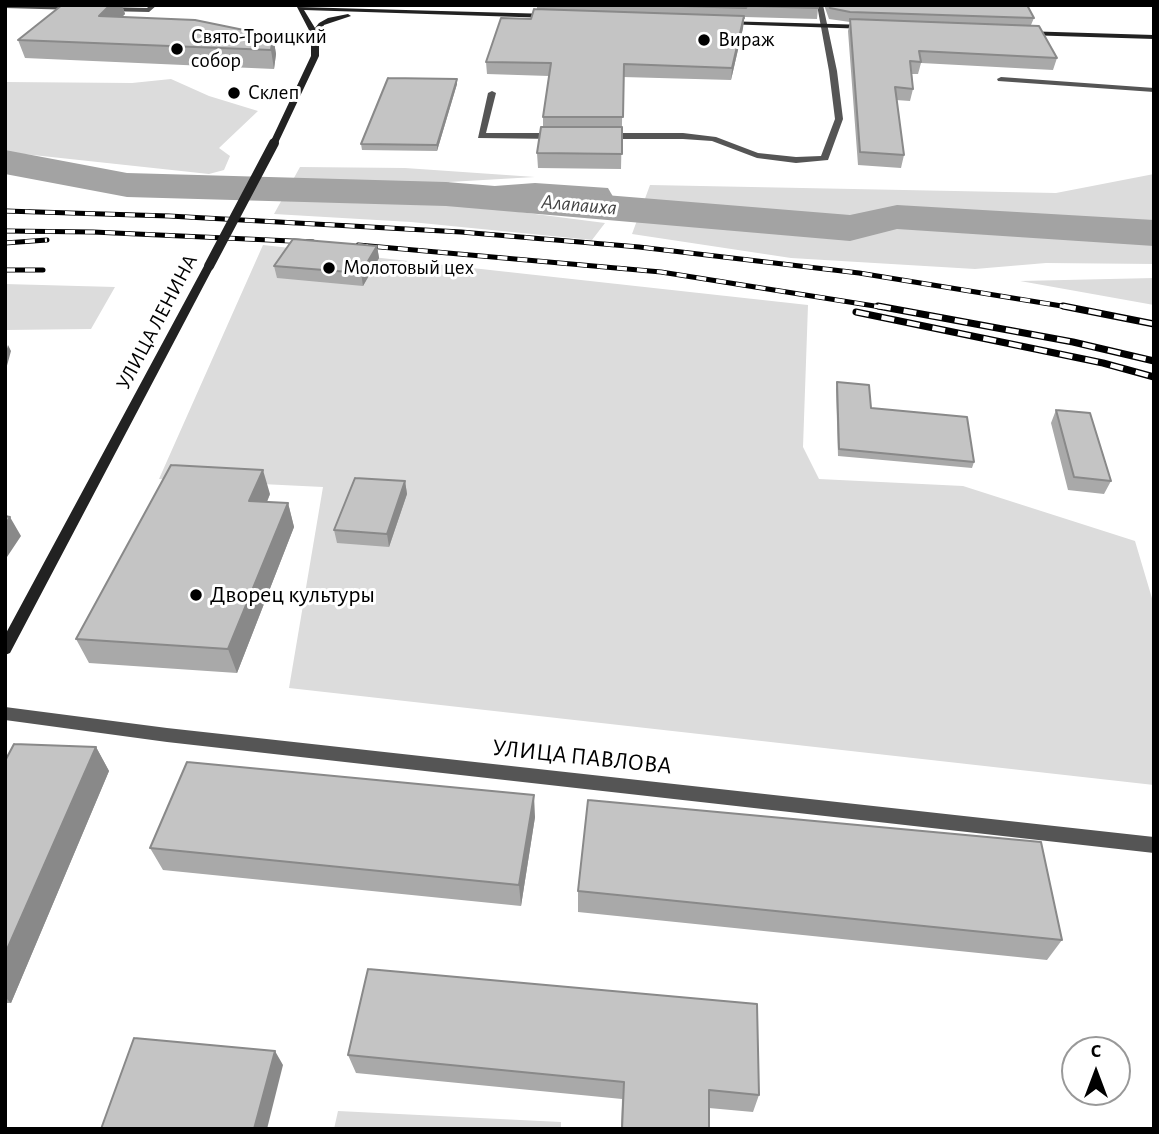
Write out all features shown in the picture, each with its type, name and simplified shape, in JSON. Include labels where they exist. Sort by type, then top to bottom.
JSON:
[{"type":"main road","points":[[414,11],[330,19],[321,24],[315,34],[299,8],[414,11],[564,16]]},
{"type":"main road","points":[[714,22],[878,28]]},
{"type":"main road","points":[[1016,33],[1154,37]]},
{"type":"main road","name":"УЛИЦА ЛЕНИНА","points":[[5,649],[274,143],[314,56],[315,34]]},
{"type":"street","points":[[97,9],[149,10],[154,5]]},
{"type":"street","points":[[589,136],[683,136],[713,139],[757,155],[796,160],[825,158],[839,119],[820,5]]},
{"type":"street","points":[[5,6],[84,9]]},
{"type":"street","points":[[1000,79],[1154,90]]},
{"type":"street","points":[[492,93],[481,136],[562,136]]},
{"type":"street","name":"УЛИЦА ПАВЛОВА","points":[[5,713],[167,735],[1154,845]]},
{"type":"shaded area","points":[[171,79],[209,96],[258,111],[219,148],[230,156],[224,170],[209,174],[5,152],[5,82],[132,83]]},
{"type":"shaded area","points":[[300,167],[405,168],[535,177],[449,182],[457,204],[605,223],[592,240],[411,222],[274,214]]},
{"type":"shaded area","points":[[1154,174],[1154,264],[1046,263],[975,269],[791,258],[632,234],[650,185],[1056,193]]},
{"type":"shaded area","points":[[263,245],[808,305],[803,447],[819,479],[963,486],[1135,541],[1154,605],[1154,785],[289,688],[323,487],[159,479]]},
{"type":"shaded area","points":[[1154,278],[1154,305],[1020,281]]},
{"type":"shaded area","points":[[5,284],[115,287],[91,329],[5,330]]},
{"type":"shaded area","points":[[338,1111],[561,1122],[561,1129],[334,1129]]},
{"type":"water","points":[[535,183],[608,188],[619,207],[603,213],[506,206],[446,194],[481,187]]},
{"type":"building","points":[[62,5],[110,5],[99,16],[195,20],[273,36],[271,50],[18,40]]},
{"type":"building","points":[[649,5],[818,5],[818,8],[746,8]]},
{"type":"building","points":[[829,5],[1027,5],[1034,18],[850,12],[830,8]]},
{"type":"building","points":[[534,9],[744,16],[732,68],[624,64],[623,117],[543,117],[551,63],[486,62],[501,18],[531,19]]},
{"type":"building","points":[[850,19],[1039,26],[1057,58],[919,51],[921,62],[910,61],[913,89],[895,87],[904,155],[860,152]]},
{"type":"building","points":[[388,78],[457,79],[437,145],[361,144]]},
{"type":"building","points":[[541,127],[622,127],[622,154],[537,153]]},
{"type":"building","points":[[293,239],[377,246],[361,273],[274,266]]},
{"type":"building","points":[[837,382],[869,385],[871,408],[967,417],[974,462],[839,449]]},
{"type":"building","points":[[1056,410],[1090,413],[1111,481],[1074,477]]},
{"type":"building","name":"Дворец культуры","points":[[171,465],[263,470],[249,501],[288,503],[228,649],[76,639]]},
{"type":"building","points":[[355,478],[405,481],[387,534],[334,530]]},
{"type":"building","points":[[14,744],[96,747],[5,954],[5,761]]},
{"type":"building","points":[[187,762],[534,795],[519,885],[150,848]]},
{"type":"building","points":[[588,800],[1041,842],[1062,940],[578,891]]},
{"type":"building","points":[[368,969],[757,1004],[759,1095],[709,1090],[709,1129],[622,1129],[624,1082],[348,1055]]},
{"type":"building","points":[[134,1038],[275,1051],[254,1129],[101,1129]]},
{"type":"waterway","name":"Алапаиха","points":[[5,162],[127,185],[446,194],[850,228],[897,217],[1154,233]]},
{"type":"railway","points":[[5,211],[169,216],[461,232],[639,247],[859,273],[1069,307]]},
{"type":"railway","points":[[5,231],[93,232],[313,242]]},
{"type":"railway","points":[[5,243],[47,240]]},
{"type":"railway","points":[[358,245],[661,272],[887,308]]},
{"type":"railway","points":[[5,270],[43,270]]},
{"type":"railway","points":[[878,306],[1073,342],[1154,361]]},
{"type":"railway","points":[[1063,306],[1069,307]]},
{"type":"railway","points":[[1069,307],[1074,308]]},
{"type":"railway","points":[[1069,307],[1154,324]]},
{"type":"railway","points":[[856,312],[1103,363],[1154,377]]},
{"type":"place","name":"Вираж","points":[[704,40]]},
{"type":"place","name":"Свято-Троицкий собор","points":[[177,49]]},
{"type":"place","name":"Склеп","points":[[234,93]]},
{"type":"place","name":"Молотовый цех","points":[[329,268]]},
{"type":"place","name":"Дворец культуры","points":[[196,595]]}]
